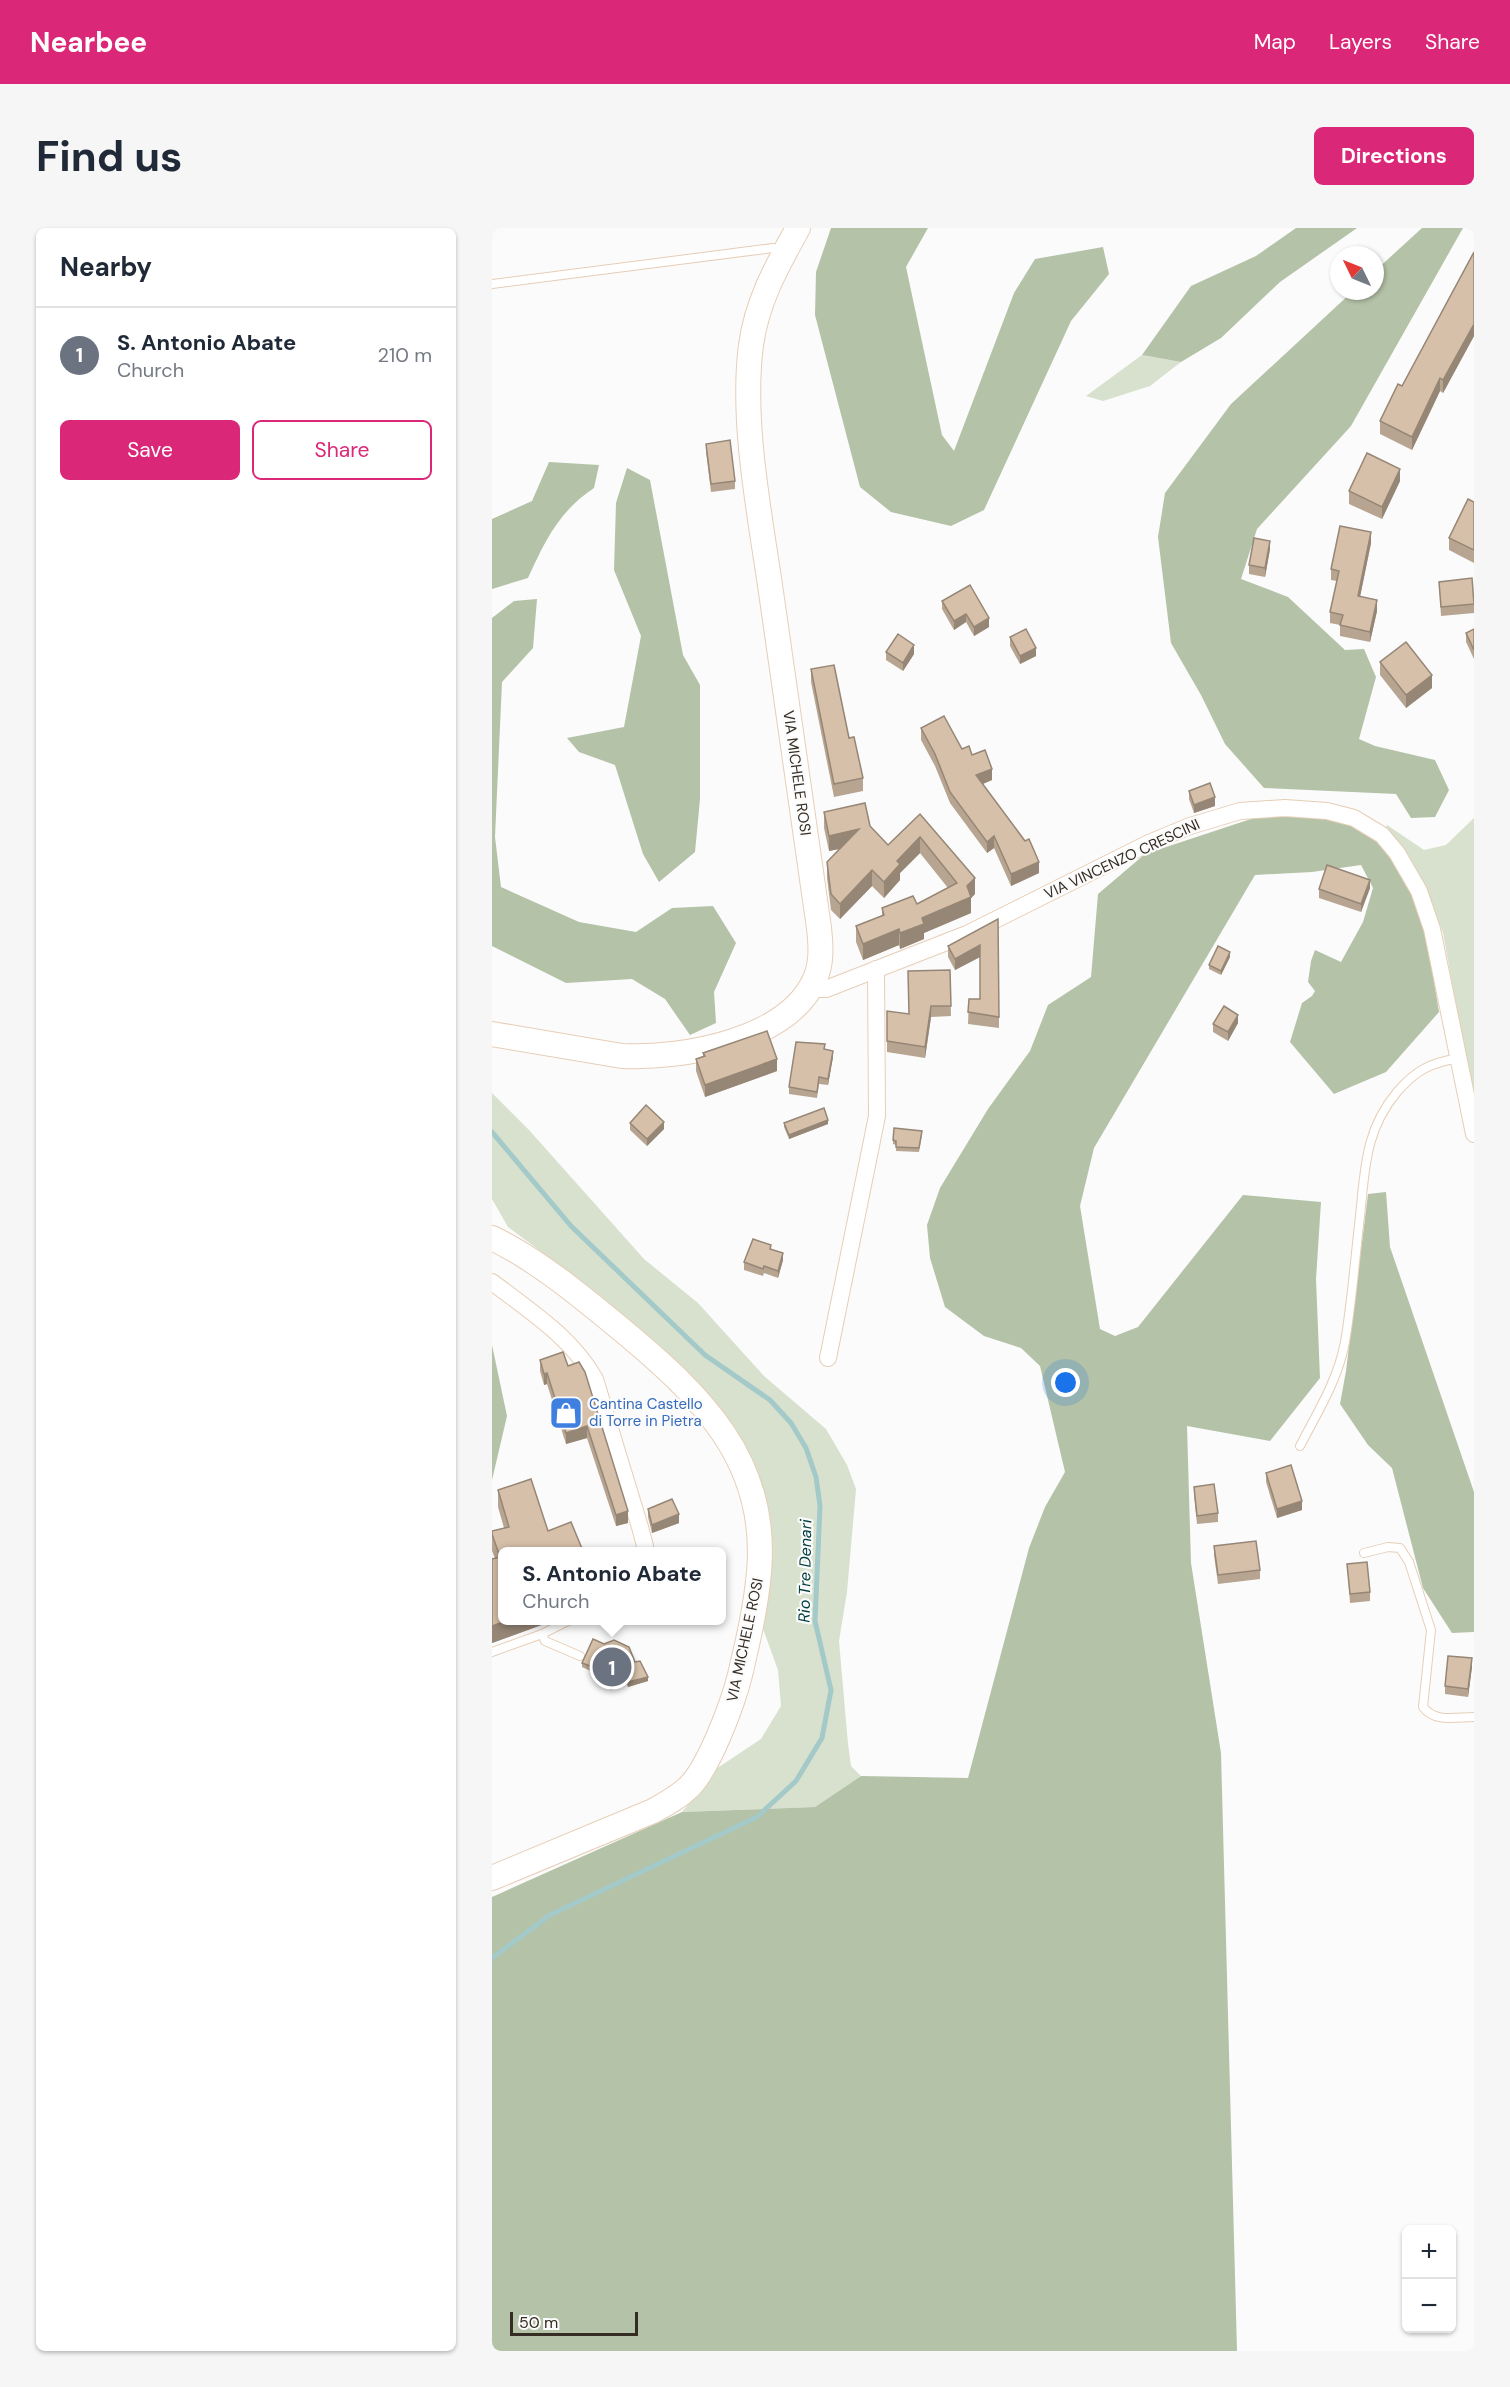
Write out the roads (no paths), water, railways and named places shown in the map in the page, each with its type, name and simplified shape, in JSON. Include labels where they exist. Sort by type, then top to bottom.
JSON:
[{"type":"street","name":"VIA MICHELE ROSI","points":[[492,1034],[622,1056],[678,1054],[724,1044],[758,1031],[786,1013],[809,989],[819,969],[819,928],[761,524],[750,426],[749,361],[754,327],[766,288],[798,228]]},
{"type":"street","name":"VIA VINCENZO CRESCINI","points":[[809,989],[826,989],[967,934],[1149,843],[1190,826],[1240,811],[1285,808],[1327,811],[1354,818],[1376,830],[1392,847],[1411,874],[1419,891],[1432,929],[1474,1134]]},
{"type":"street","points":[[828,1358],[877,1116],[876,969]]},
{"type":"street","name":"VIA MICHELE ROSI","points":[[492,1238],[524,1257],[594,1307],[673,1373],[698,1399],[732,1445],[742,1467],[754,1506],[760,1551],[752,1624],[733,1702],[694,1781],[676,1798],[652,1811],[492,1878]]},
{"type":"street","points":[[492,1282],[561,1335],[582,1358],[595,1379],[645,1547]]},
{"type":"lane","points":[[492,284],[773,248],[784,252]]},
{"type":"lane","points":[[1300,1446],[1331,1386],[1342,1356],[1367,1155],[1374,1128],[1388,1103],[1420,1070],[1439,1062],[1459,1058]]},
{"type":"lane","points":[[1364,1553],[1388,1546],[1400,1548],[1409,1562],[1431,1630],[1423,1707],[1437,1718],[1474,1717]]},
{"type":"lane","points":[[492,1652],[560,1625]]},
{"type":"lane","points":[[542,1634],[545,1641],[580,1656]]},
{"type":"waterway","name":"Rio Tre Denari","points":[[492,1132],[571,1226],[705,1355],[770,1400],[791,1423],[806,1448],[816,1477],[820,1506],[815,1621],[831,1690],[822,1738],[796,1781],[757,1817],[550,1915],[492,1958]]},
{"type":"place","name":"Cantina Castello di Torre in Pietra","points":[[566,1413]]},
{"type":"place","name":"S. Antonio Abate","points":[[612,1667]]}]
